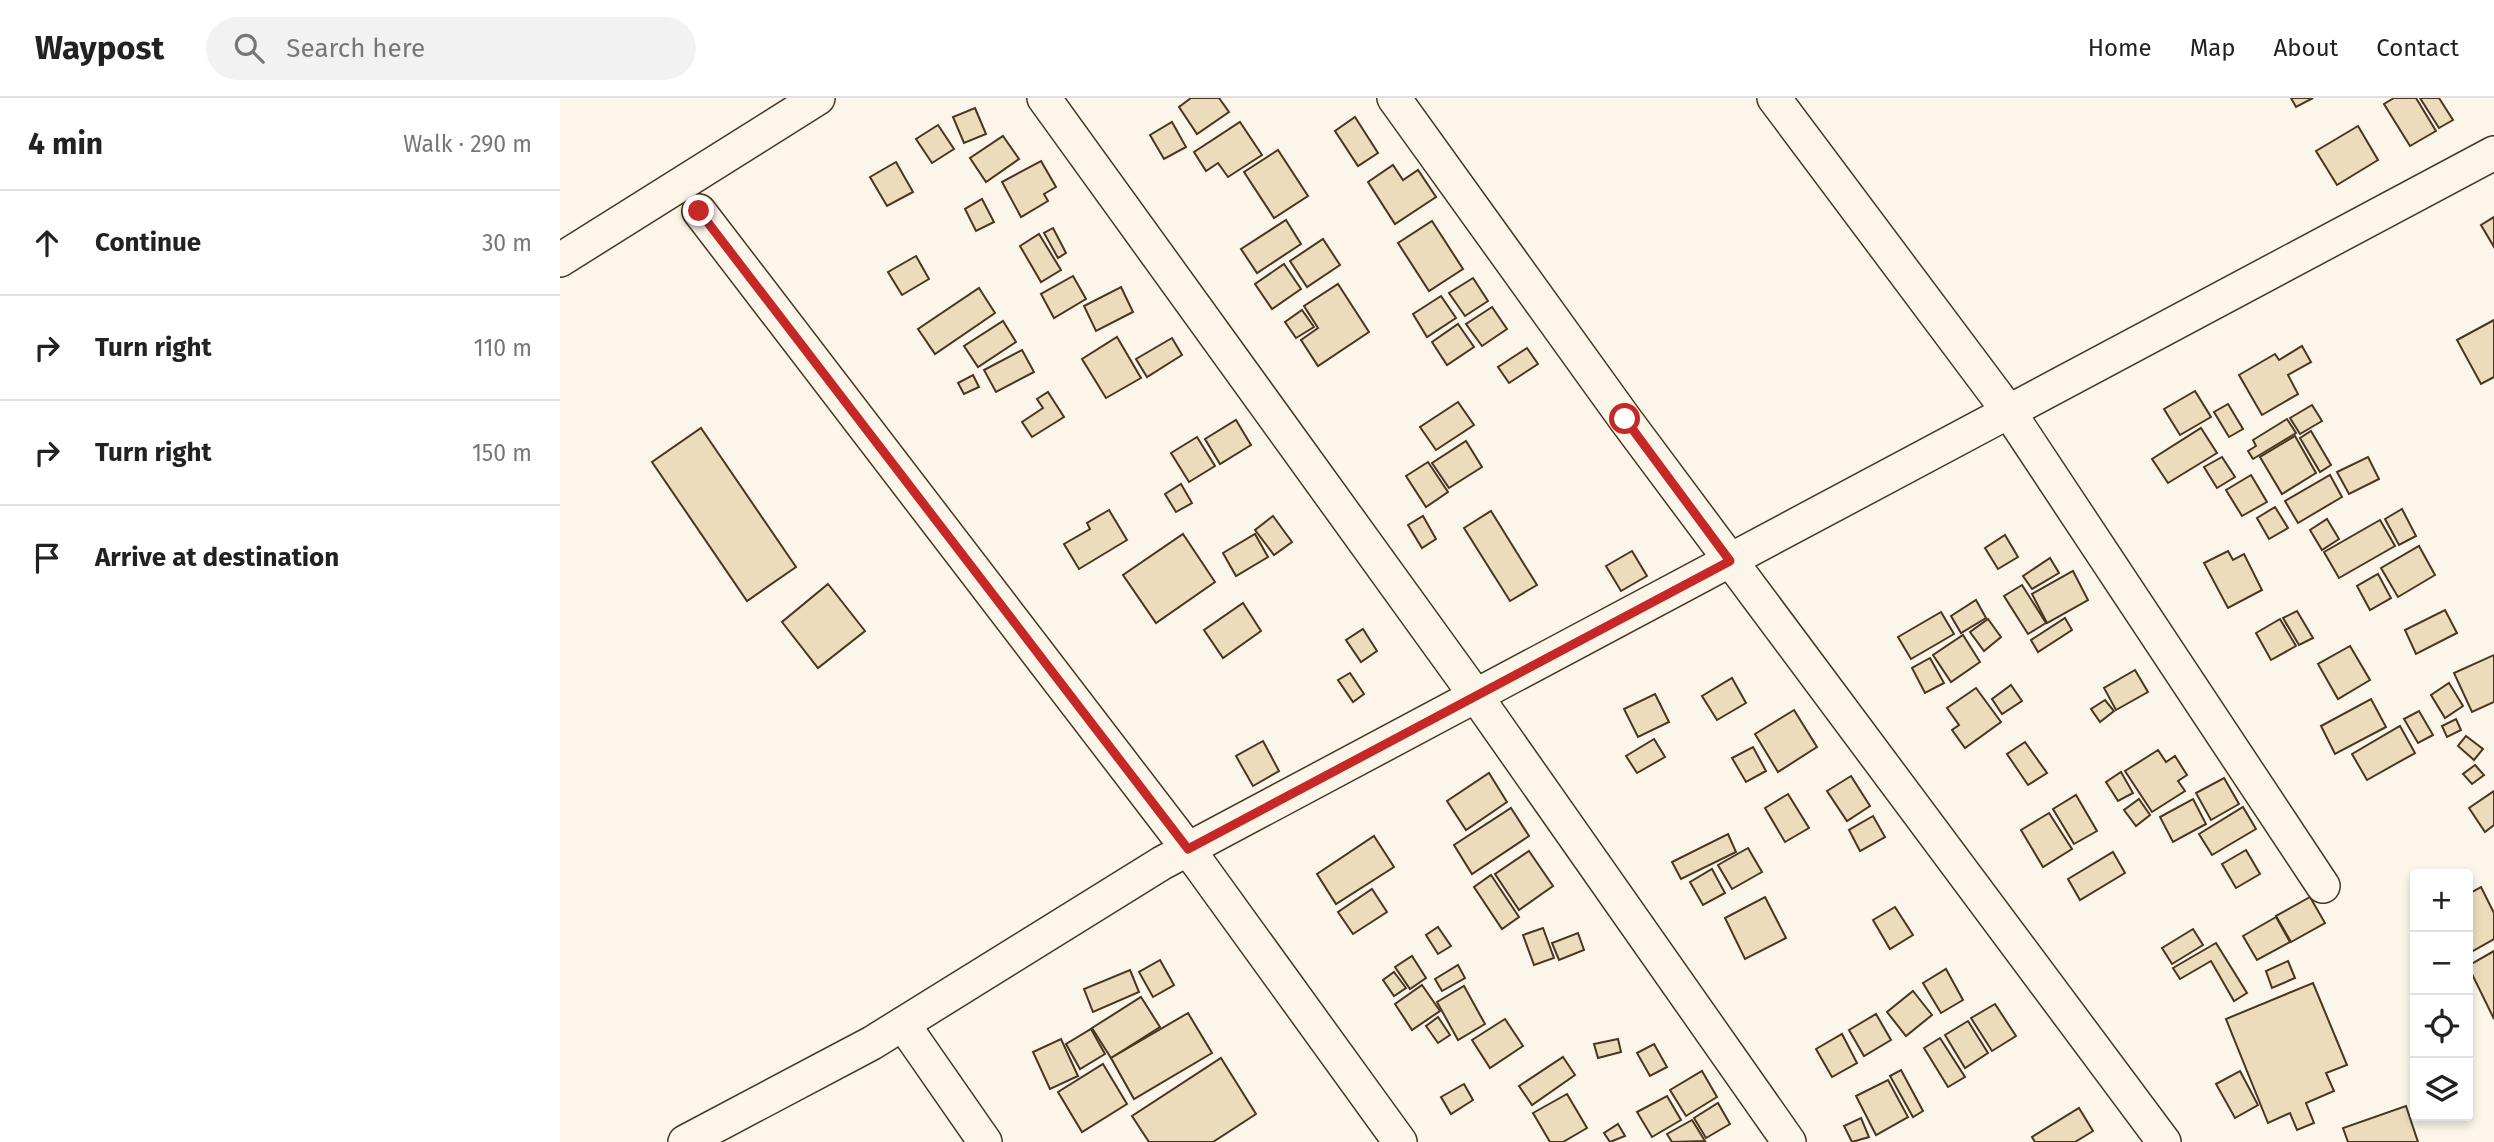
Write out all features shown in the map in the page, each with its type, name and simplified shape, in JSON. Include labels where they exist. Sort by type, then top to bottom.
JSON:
[{"type":"street","points":[[560,260],[818,98]]},
{"type":"street","points":[[1044,98],[1476,696],[1789,1142]]},
{"type":"street","points":[[1394,98],[1730,561],[2164,1142]]},
{"type":"street","points":[[1774,98],[2009,412],[2323,886]]},
{"type":"street","points":[[685,1142],[903,1024],[1188,849],[2494,153]]},
{"type":"street","points":[[699,211],[1188,849],[1400,1142]]},
{"type":"street","points":[[903,1024],[985,1142]]},
{"type":"building","points":[[1191,98],[1219,98],[1229,112],[1197,134],[1179,107]]},
{"type":"building","points":[[2291,98],[2313,98],[2296,107]]},
{"type":"building","points":[[2394,98],[2416,98],[2436,131],[2410,146],[2384,104]]},
{"type":"building","points":[[2420,98],[2439,98],[2453,120],[2439,128]]},
{"type":"building","points":[[975,108],[986,134],[964,143],[953,117]]},
{"type":"building","points":[[1355,117],[1378,153],[1358,166],[1335,131]]},
{"type":"building","points":[[1172,122],[1186,147],[1164,159],[1150,135]]},
{"type":"building","points":[[1240,122],[1262,155],[1228,177],[1218,163],[1206,171],[1194,152]]},
{"type":"building","points":[[938,125],[954,149],[932,163],[916,139]]},
{"type":"building","points":[[2358,126],[2378,160],[2337,185],[2316,151]]},
{"type":"building","points":[[1003,136],[1019,159],[986,182],[970,158]]},
{"type":"building","points":[[1278,150],[1308,196],[1274,218],[1244,172]]},
{"type":"building","points":[[1041,161],[1056,187],[1044,194],[1048,201],[1021,217],[1002,182]]},
{"type":"building","points":[[896,162],[913,192],[887,206],[870,177]]},
{"type":"building","points":[[1393,165],[1403,180],[1418,170],[1436,197],[1395,224],[1368,182]]},
{"type":"building","points":[[982,199],[994,222],[976,231],[965,209]]},
{"type":"building","points":[[2494,217],[2494,247],[2481,225]]},
{"type":"building","points":[[1286,220],[1301,244],[1257,273],[1241,249]]},
{"type":"building","points":[[1432,221],[1463,269],[1429,291],[1398,243]]},
{"type":"building","points":[[1053,228],[1066,253],[1058,258],[1044,233]]},
{"type":"building","points":[[1039,234],[1061,270],[1041,282],[1020,246]]},
{"type":"building","points":[[1323,239],[1340,265],[1307,287],[1290,261]]},
{"type":"building","points":[[916,256],[929,279],[902,295],[888,272]]},
{"type":"building","points":[[1284,264],[1301,289],[1272,309],[1255,284]]},
{"type":"building","points":[[1073,276],[1086,299],[1054,318],[1041,294]]},
{"type":"building","points":[[1473,278],[1488,301],[1465,316],[1449,293]]},
{"type":"building","points":[[1338,284],[1369,332],[1318,366],[1301,340],[1318,328],[1304,306]]},
{"type":"building","points":[[1121,287],[1133,312],[1096,331],[1084,306]]},
{"type":"building","points":[[979,288],[995,313],[935,354],[918,329]]},
{"type":"building","points":[[1441,296],[1456,318],[1427,337],[1413,314]]},
{"type":"building","points":[[1492,307],[1507,329],[1482,346],[1466,324]]},
{"type":"building","points":[[1302,310],[1314,327],[1296,338],[1285,322]]},
{"type":"building","points":[[2494,320],[2494,377],[2481,384],[2457,340]]},
{"type":"building","points":[[1003,321],[1016,342],[978,367],[964,346]]},
{"type":"building","points":[[1458,324],[1474,347],[1447,365],[1432,342]]},
{"type":"building","points":[[1117,337],[1141,378],[1106,398],[1082,359]]},
{"type":"building","points":[[1172,338],[1182,355],[1147,377],[1136,359]]},
{"type":"building","points":[[2302,346],[2311,362],[2288,375],[2298,394],[2262,415],[2239,375],[2275,354],[2279,360]]},
{"type":"building","points":[[1527,348],[1538,364],[1509,383],[1498,367]]},
{"type":"building","points":[[1022,350],[1034,372],[996,392],[984,370]]},
{"type":"building","points":[[973,375],[979,387],[964,394],[958,383]]},
{"type":"building","points":[[2195,391],[2211,417],[2180,435],[2164,409]]},
{"type":"building","points":[[1048,392],[1064,417],[1032,437],[1022,422],[1043,408],[1037,399]]},
{"type":"building","points":[[1458,402],[1474,425],[1436,450],[1420,427]]},
{"type":"building","points":[[2228,404],[2243,429],[2229,437],[2214,412]]},
{"type":"building","points":[[2312,405],[2322,421],[2300,434],[2290,418]]},
{"type":"building","points":[[2287,419],[2296,433],[2253,459],[2248,451],[2256,446],[2253,440]]},
{"type":"building","points":[[1236,420],[1251,445],[1220,464],[1205,439]]},
{"type":"building","points":[[701,428],[796,567],[747,601],[652,462]]},
{"type":"building","points":[[2201,428],[2217,453],[2168,483],[2152,459]]},
{"type":"building","points":[[2311,431],[2331,465],[2320,472],[2300,438]]},
{"type":"building","points":[[2295,436],[2316,473],[2282,494],[2260,457]]},
{"type":"building","points":[[1197,437],[1215,466],[1189,482],[1171,453]]},
{"type":"building","points":[[1466,441],[1482,467],[1449,488],[1432,463]]},
{"type":"building","points":[[2222,457],[2235,477],[2217,488],[2204,467]]},
{"type":"building","points":[[2368,457],[2379,479],[2349,494],[2337,472]]},
{"type":"building","points":[[1428,462],[1448,492],[1426,507],[1406,476]]},
{"type":"building","points":[[2251,475],[2267,502],[2242,516],[2226,490]]},
{"type":"building","points":[[2330,475],[2342,497],[2298,523],[2285,501]]},
{"type":"building","points":[[1181,484],[1192,503],[1176,512],[1165,494]]},
{"type":"building","points":[[2275,507],[2288,528],[2269,539],[2257,518]]},
{"type":"building","points":[[2402,509],[2416,536],[2399,545],[2385,519]]},
{"type":"building","points":[[1109,510],[1127,540],[1079,569],[1064,544],[1090,529],[1087,523]]},
{"type":"building","points":[[1491,511],[1537,585],[1510,601],[1464,528]]},
{"type":"building","points":[[1273,516],[1292,542],[1274,555],[1255,530]]},
{"type":"building","points":[[1423,516],[1436,539],[1422,548],[1408,525]]},
{"type":"building","points":[[2327,519],[2339,539],[2322,550],[2310,530]]},
{"type":"building","points":[[2380,520],[2395,546],[2339,578],[2324,552]]},
{"type":"building","points":[[1183,534],[1215,582],[1156,623],[1123,575]]},
{"type":"building","points":[[1255,534],[1268,557],[1236,576],[1223,553]]},
{"type":"building","points":[[2005,535],[2018,557],[1998,569],[1985,548]]},
{"type":"building","points":[[2419,546],[2435,575],[2398,597],[2381,568]]},
{"type":"building","points":[[1632,551],[1647,576],[1621,591],[1606,566]]},
{"type":"building","points":[[2228,551],[2233,560],[2244,554],[2262,590],[2228,608],[2204,563]]},
{"type":"building","points":[[2050,558],[2059,573],[2032,589],[2023,576]]},
{"type":"building","points":[[2073,571],[2088,600],[2047,623],[2032,594]]},
{"type":"building","points":[[2378,574],[2391,598],[2370,610],[2357,586]]},
{"type":"building","points":[[828,584],[865,631],[818,668],[782,622]]},
{"type":"building","points":[[2022,585],[2046,623],[2028,634],[2004,596]]},
{"type":"building","points":[[1976,600],[1986,618],[1961,633],[1951,616]]},
{"type":"building","points":[[1243,603],[1261,631],[1223,658],[1204,630]]},
{"type":"building","points":[[2445,610],[2457,633],[2416,654],[2405,630]]},
{"type":"building","points":[[2297,611],[2313,638],[2299,645],[2283,618]]},
{"type":"building","points":[[1941,612],[1954,634],[1911,659],[1898,637]]},
{"type":"building","points":[[2065,618],[2072,630],[2038,652],[2031,640]]},
{"type":"building","points":[[1988,619],[2001,637],[1984,651],[1970,632]]},
{"type":"building","points":[[2280,619],[2296,646],[2271,660],[2256,633]]},
{"type":"building","points":[[1363,629],[1377,651],[1361,662],[1346,640]]},
{"type":"building","points":[[1963,635],[1980,662],[1951,682],[1933,655]]},
{"type":"building","points":[[2350,646],[2370,680],[2338,699],[2318,664]]},
{"type":"building","points":[[2494,655],[2494,702],[2472,712],[2454,673]]},
{"type":"building","points":[[1930,658],[1944,683],[1925,693],[1912,668]]},
{"type":"building","points":[[2135,670],[2148,692],[2116,710],[2104,688]]},
{"type":"building","points":[[1350,673],[1364,694],[1353,702],[1338,680]]},
{"type":"building","points":[[1732,678],[1746,703],[1717,720],[1702,696]]},
{"type":"building","points":[[2449,683],[2463,706],[2445,718],[2431,695]]},
{"type":"building","points":[[2011,685],[2022,701],[2002,714],[1992,699]]},
{"type":"building","points":[[1976,688],[2001,722],[1965,748],[1952,730],[1959,725],[1947,708]]},
{"type":"building","points":[[1655,694],[1669,722],[1638,737],[1624,709]]},
{"type":"building","points":[[2371,699],[2386,727],[2335,754],[2321,726]]},
{"type":"building","points":[[2105,700],[2114,711],[2100,722],[2091,709]]},
{"type":"building","points":[[1794,710],[1817,747],[1778,772],[1755,734]]},
{"type":"building","points":[[2419,711],[2433,735],[2418,743],[2404,719]]},
{"type":"building","points":[[2456,719],[2461,730],[2447,737],[2442,726]]},
{"type":"building","points":[[2400,726],[2415,753],[2367,780],[2352,754]]},
{"type":"building","points":[[2466,736],[2483,749],[2474,760],[2458,746]]},
{"type":"building","points":[[1654,739],[1665,757],[1637,773],[1626,756]]},
{"type":"building","points":[[1263,741],[1279,771],[1253,786],[1236,756]]},
{"type":"building","points":[[2025,742],[2047,773],[2028,785],[2007,754]]},
{"type":"building","points":[[1753,747],[1766,771],[1746,782],[1732,758]]},
{"type":"building","points":[[2158,750],[2166,762],[2175,756],[2187,775],[2178,781],[2185,791],[2152,812],[2125,771]]},
{"type":"building","points":[[2475,765],[2484,775],[2472,784],[2463,774]]},
{"type":"building","points":[[2121,772],[2133,793],[2118,801],[2106,782]]},
{"type":"building","points":[[1489,773],[1507,802],[1466,830],[1447,801]]},
{"type":"building","points":[[1851,776],[1870,806],[1847,821],[1827,791]]},
{"type":"building","points":[[2224,778],[2239,804],[2211,820],[2196,793]]},
{"type":"building","points":[[2494,791],[2494,825],[2485,832],[2469,808]]},
{"type":"building","points":[[1788,794],[1809,828],[1785,842],[1765,808]]},
{"type":"building","points":[[2076,795],[2097,831],[2074,844],[2053,809]]},
{"type":"building","points":[[2139,799],[2150,815],[2136,826],[2124,810]]},
{"type":"building","points":[[2193,799],[2206,824],[2173,842],[2160,817]]},
{"type":"building","points":[[2243,807],[2256,829],[2212,855],[2199,834]]},
{"type":"building","points":[[1511,808],[1529,836],[1472,874],[1454,845]]},
{"type":"building","points":[[2049,813],[2072,849],[2043,867],[2021,830]]},
{"type":"building","points":[[1873,816],[1885,837],[1860,851],[1849,830]]},
{"type":"building","points":[[1728,834],[1736,852],[1681,879],[1672,862]]},
{"type":"building","points":[[1374,836],[1394,867],[1336,904],[1317,874]]},
{"type":"building","points":[[1748,848],[1762,872],[1732,889],[1718,865]]},
{"type":"building","points":[[2246,850],[2260,874],[2236,888],[2222,864]]},
{"type":"building","points":[[1529,851],[1553,886],[1519,910],[1495,874]]},
{"type":"building","points":[[2113,852],[2125,873],[2080,900],[2068,879]]},
{"type":"building","points":[[1712,869],[1725,893],[1703,905],[1690,882]]},
{"type":"building","points":[[1491,875],[1519,917],[1502,929],[1474,887]]},
{"type":"building","points":[[2481,887],[2494,913],[2494,939],[2473,951],[2473,932],[2473,891]]},
{"type":"building","points":[[1372,889],[1387,912],[1353,934],[1338,912]]},
{"type":"building","points":[[1765,897],[1786,938],[1745,959],[1725,918]]},
{"type":"building","points":[[2310,897],[2325,923],[2291,942],[2276,916]]},
{"type":"building","points":[[1895,907],[1913,935],[1890,949],[1873,920]]},
{"type":"building","points":[[2276,917],[2290,942],[2257,960],[2243,936]]},
{"type":"building","points":[[1438,927],[1451,946],[1438,954],[1426,935]]},
{"type":"building","points":[[1543,928],[1554,958],[1534,965],[1523,935]]},
{"type":"building","points":[[2193,929],[2203,945],[2172,964],[2162,948]]},
{"type":"building","points":[[1578,933],[1584,950],[1559,960],[1552,943]]},
{"type":"building","points":[[2216,943],[2247,993],[2234,1001],[2211,961],[2180,979],[2173,968]]},
{"type":"building","points":[[2494,951],[2494,1019],[2473,976],[2473,963]]},
{"type":"building","points":[[1412,956],[1426,978],[1410,989],[1395,967]]},
{"type":"building","points":[[1160,960],[1174,985],[1153,997],[1139,972]]},
{"type":"building","points":[[2288,961],[2295,978],[2272,988],[2266,971]]},
{"type":"building","points":[[1458,965],[1465,978],[1442,991],[1435,979]]},
{"type":"building","points":[[1946,969],[1963,1000],[1941,1013],[1923,983]]},
{"type":"building","points":[[1130,970],[1139,992],[1093,1012],[1084,989]]},
{"type":"building","points":[[1394,972],[1406,988],[1394,996],[1383,980]]},
{"type":"building","points":[[2313,983],[2347,1065],[2326,1073],[2334,1091],[2306,1103],[2314,1123],[2297,1130],[2290,1113],[2268,1123],[2226,1019]]},
{"type":"building","points":[[1422,985],[1440,1011],[1412,1030],[1395,1004]]},
{"type":"building","points":[[1464,986],[1485,1024],[1458,1040],[1437,1002]]},
{"type":"building","points":[[1913,991],[1932,1015],[1906,1036],[1887,1012]]},
{"type":"building","points":[[1141,997],[1160,1027],[1111,1058],[1092,1028]]},
{"type":"building","points":[[1995,1004],[2016,1036],[1992,1051],[1971,1018]]},
{"type":"building","points":[[1188,1013],[1212,1053],[1134,1099],[1111,1058]]},
{"type":"building","points":[[1876,1014],[1891,1040],[1864,1056],[1849,1030]]},
{"type":"building","points":[[1438,1017],[1450,1035],[1438,1043],[1426,1026]]},
{"type":"building","points":[[1505,1019],[1523,1046],[1490,1068],[1472,1040]]},
{"type":"building","points":[[1968,1021],[1988,1053],[1965,1068],[1945,1035]]},
{"type":"building","points":[[1091,1029],[1105,1054],[1080,1069],[1066,1044]]},
{"type":"building","points":[[1842,1034],[1857,1063],[1832,1077],[1816,1049]]},
{"type":"building","points":[[1940,1038],[1965,1077],[1948,1087],[1924,1048]]},
{"type":"building","points":[[1061,1039],[1078,1076],[1050,1089],[1033,1052]]},
{"type":"building","points":[[1618,1039],[1621,1052],[1598,1058],[1594,1044]]},
{"type":"building","points":[[1654,1044],[1667,1067],[1650,1076],[1637,1053]]},
{"type":"building","points":[[1563,1057],[1575,1075],[1532,1105],[1519,1086]]},
{"type":"building","points":[[1221,1058],[1256,1114],[1213,1142],[1149,1142],[1132,1116]]},
{"type":"building","points":[[1103,1064],[1127,1104],[1082,1132],[1058,1092]]},
{"type":"building","points":[[1901,1070],[1923,1111],[1913,1117],[1890,1076]]},
{"type":"building","points":[[1702,1071],[1717,1097],[1686,1116],[1670,1090]]},
{"type":"building","points":[[2240,1071],[2258,1105],[2235,1118],[2216,1084]]},
{"type":"building","points":[[1888,1080],[1908,1117],[1876,1135],[1856,1096]]},
{"type":"building","points":[[1464,1084],[1473,1100],[1451,1114],[1441,1097]]},
{"type":"building","points":[[1567,1094],[1587,1128],[1563,1142],[1550,1142],[1533,1113]]},
{"type":"building","points":[[1667,1096],[1681,1120],[1652,1137],[1637,1112]]},
{"type":"building","points":[[1718,1103],[1730,1124],[1706,1138],[1694,1118]]},
{"type":"building","points":[[2406,1106],[2418,1142],[2348,1142],[2343,1128]]},
{"type":"building","points":[[2079,1108],[2093,1131],[2075,1142],[2035,1142],[2032,1137]]},
{"type":"building","points":[[1861,1118],[1869,1137],[1852,1142],[1844,1126]]},
{"type":"building","points":[[1692,1120],[1705,1141],[1672,1142],[1667,1134]]},
{"type":"building","points":[[1618,1124],[1625,1136],[1610,1142],[1604,1133]]},
{"type":"route","points":[[699,211],[1188,849],[1730,561],[1625,419]]}]
